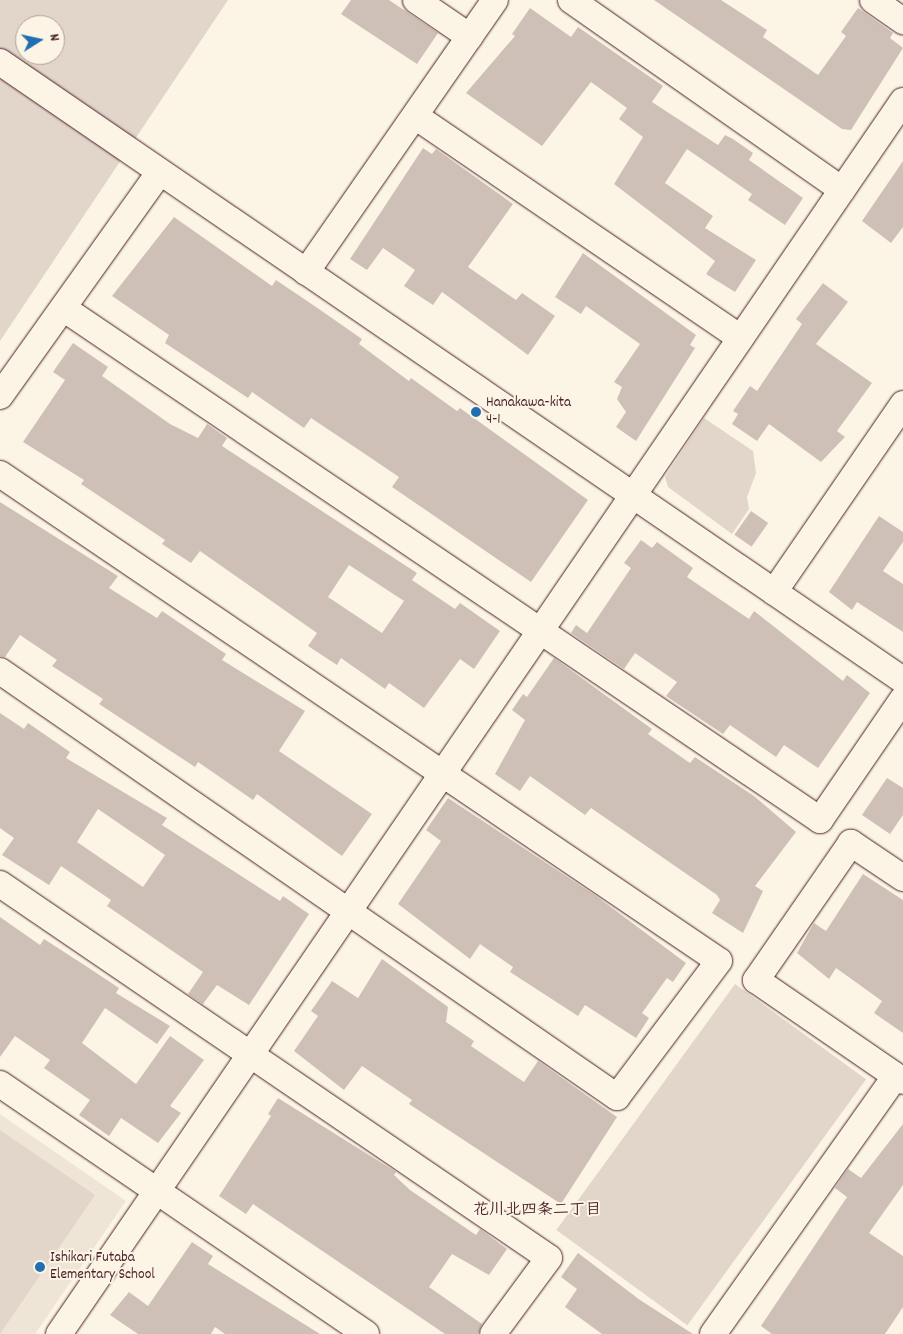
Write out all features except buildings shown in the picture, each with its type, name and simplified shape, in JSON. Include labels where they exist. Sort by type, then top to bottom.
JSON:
[{"type":"street","points":[[416,0],[470,37]]},
{"type":"street","points":[[306,272],[496,0]]},
{"type":"street","points":[[571,0],[842,190]]},
{"type":"street","points":[[873,0],[903,21]]},
{"type":"street","points":[[0,62],[903,680]]},
{"type":"street","points":[[65,1332],[250,1055],[903,101]]},
{"type":"street","points":[[415,116],[741,338]]},
{"type":"street","points":[[0,396],[160,172]]},
{"type":"street","points":[[63,308],[542,630],[820,820],[903,700]]},
{"type":"street","points":[[774,592],[903,404]]},
{"type":"street","points":[[0,474],[719,960],[617,1097],[0,671]]},
{"type":"street","points":[[714,1334],[899,1079],[756,980],[851,843],[903,878]]},
{"type":"street","points":[[0,884],[549,1258],[493,1334]]},
{"type":"street","points":[[0,1084],[366,1334]]},
{"type":"shaded area","points":[[0,0],[228,0],[0,341]]},
{"type":"shaded area","points":[[704,418],[753,451],[756,473],[747,497],[749,509],[732,534],[668,487],[665,477]]},
{"type":"shaded area","points":[[735,984],[866,1079],[687,1325],[556,1230]]},
{"type":"shaded area","name":"Ishikari Futaba Elementary School","points":[[0,1114],[126,1201],[35,1334],[0,1334]]},
{"type":"shaded area","points":[[0,1130],[95,1195],[0,1334]]},
{"type":"place","name":"Hanakawa-kita 4-1","points":[[476,412]]},
{"type":"place","name":"Ishikari Futaba Elementary School","points":[[40,1267]]},
{"type":"district","name":"花川北四条二丁目","points":[[537,1211]]}]
